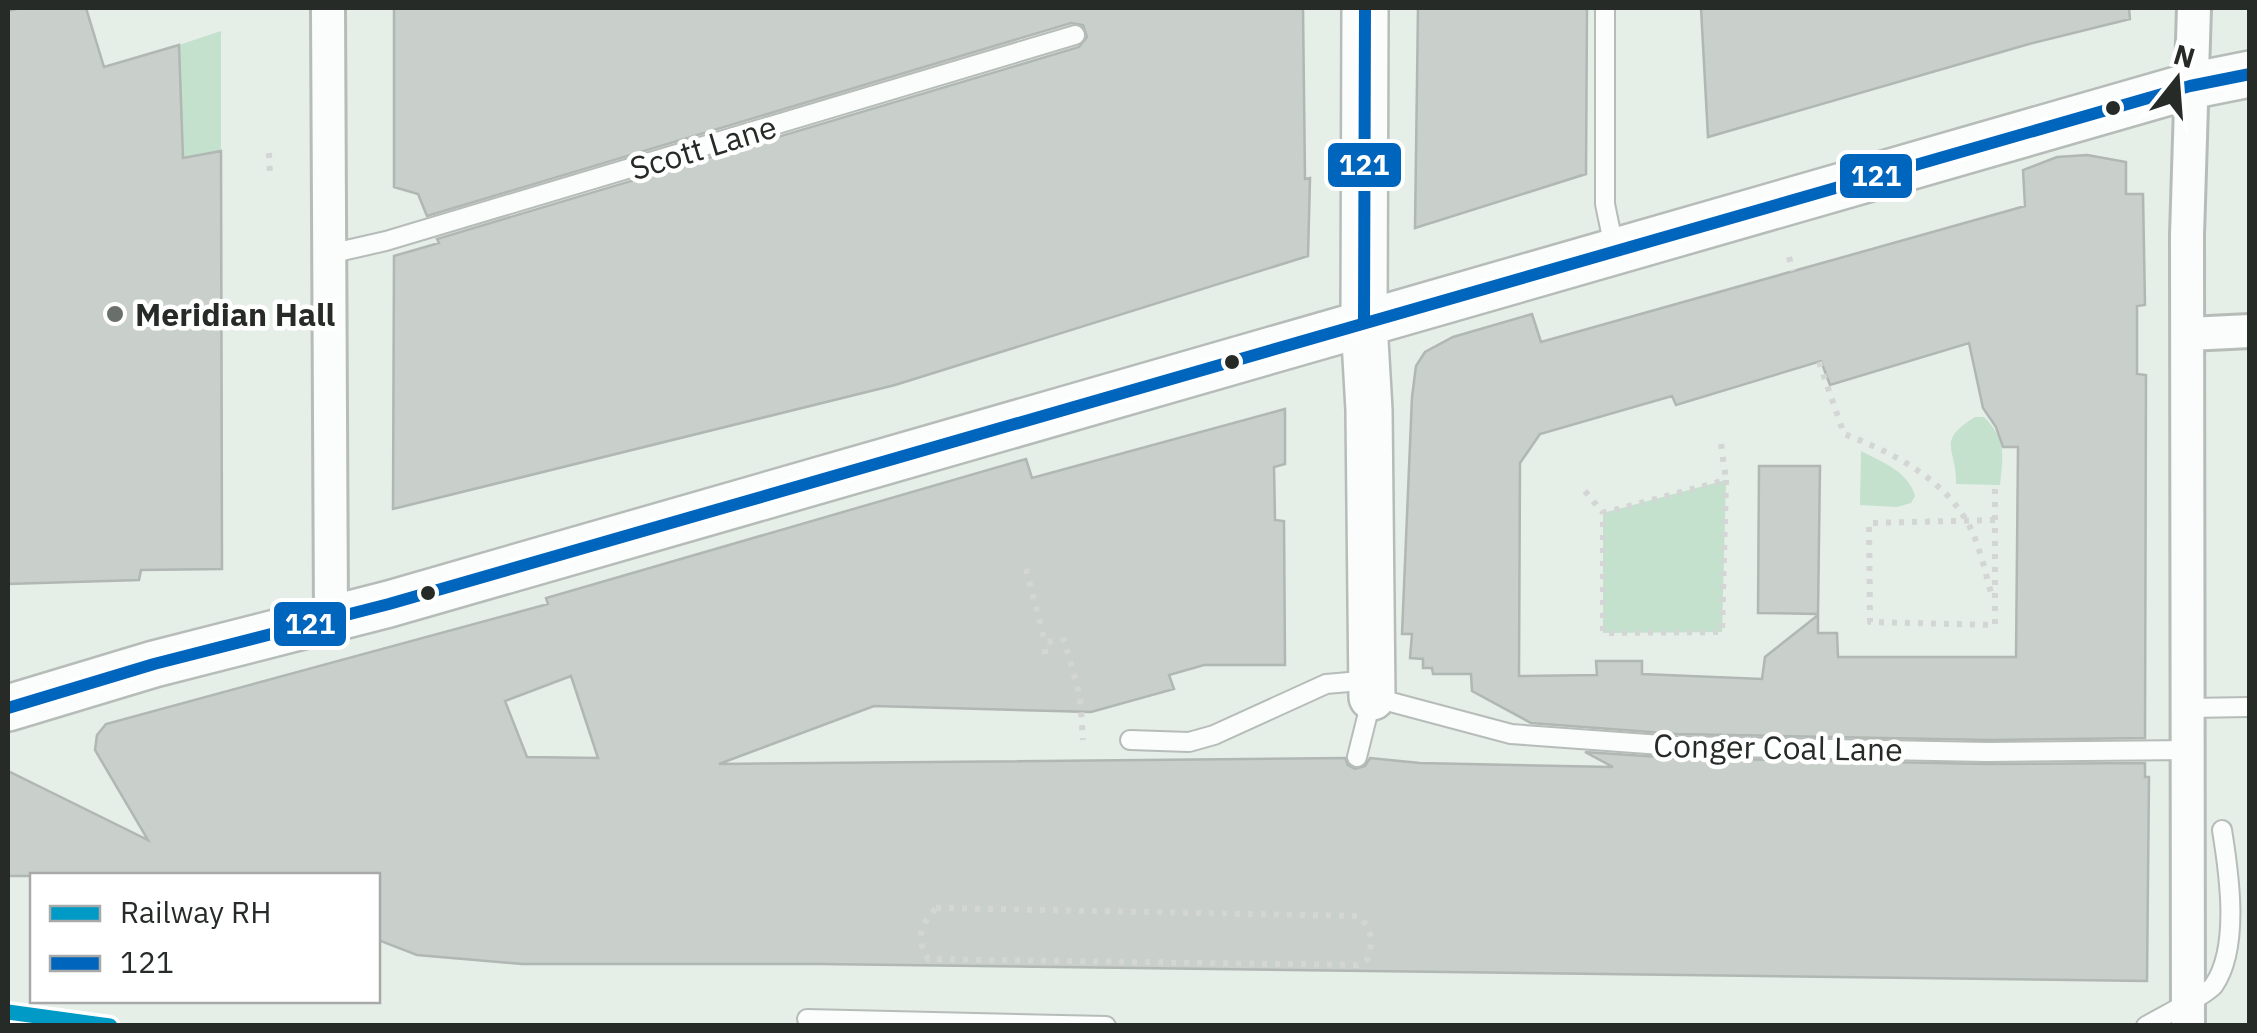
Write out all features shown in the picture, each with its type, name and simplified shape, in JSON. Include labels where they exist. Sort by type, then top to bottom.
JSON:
[{"type":"street","points":[[328,8],[332,617]]},
{"type":"street","points":[[1364,8],[1364,323],[1373,689]]},
{"type":"street","points":[[2188,1013],[2190,86],[2194,8]]},
{"type":"street","points":[[8,708],[154,664],[389,604],[2190,86],[2250,74]]},
{"type":"street","points":[[2189,334],[2250,331]]},
{"type":"lane","points":[[1605,8],[1605,204],[1614,252]]},
{"type":"lane","name":"Scott Lane","points":[[330,254],[386,241],[1075,35]]},
{"type":"lane","points":[[1130,740],[1189,742],[1214,736],[1326,684],[1373,689],[1357,758]]},
{"type":"lane","name":"Conger Coal Lane","points":[[1373,689],[1510,734],[1675,746],[1988,752],[2190,750]]},
{"type":"lane","points":[[2189,708],[2250,707]]},
{"type":"lane","points":[[2146,1026],[2188,1013],[2212,989],[2225,961],[2230,922],[2222,830]]},
{"type":"lane","points":[[808,1019],[1106,1026]]},
{"type":"path","points":[[269,153],[270,174]]},
{"type":"path","points":[[1789,257],[1793,271]]},
{"type":"path","points":[[1819,362],[1844,434],[1906,461],[1967,520],[1995,606]]},
{"type":"path","points":[[1585,492],[1604,513],[1604,632],[1722,632],[1726,480],[1721,444]]},
{"type":"path","points":[[1604,513],[1726,480]]},
{"type":"path","points":[[1995,485],[1995,520],[1995,606],[1995,625],[1870,622],[1869,523],[1995,520]]},
{"type":"path","points":[[1026,569],[1045,654]]},
{"type":"path","points":[[1045,642],[1064,640],[1080,696],[1083,740]]},
{"type":"path","points":[[936,908],[1359,916],[1370,928],[1372,948],[1368,960],[1356,965],[928,959],[921,947],[920,931],[936,908]]},
{"type":"green space","points":[[221,31],[221,151],[183,158],[179,45]]},
{"type":"green space","points":[[1975,417],[1984,417],[2000,441],[2000,485],[1956,484],[1952,440]]},
{"type":"green space","points":[[1861,451],[1907,480],[1915,496],[1911,503],[1897,507],[1860,505]]},
{"type":"green space","points":[[1726,480],[1722,632],[1603,633],[1603,513]]},
{"type":"building","name":"Meridian Hall","points":[[86,8],[104,67],[179,45],[183,158],[221,151],[222,569],[141,570],[139,580],[8,584],[8,11]]},
{"type":"building","points":[[394,8],[1303,8],[1305,179],[1310,178],[1308,256],[895,385],[393,509],[394,256],[439,243],[437,239],[1079,47],[1087,37],[1083,25],[1071,23],[427,216],[418,194],[394,187]]},
{"type":"building","points":[[1418,8],[1587,8],[1586,174],[1415,228]]},
{"type":"building","points":[[1701,8],[2129,8],[2130,19],[2029,44],[1708,137]]},
{"type":"building","points":[[2087,155],[2126,162],[2126,194],[2143,194],[2145,305],[2137,306],[2137,374],[2146,375],[2145,738],[1987,740],[1676,734],[1531,723],[1472,691],[1471,674],[1433,674],[1432,668],[1423,668],[1423,659],[1410,658],[1412,634],[1402,634],[1412,397],[1416,366],[1425,352],[1453,337],[1532,314],[1541,342],[2025,206],[2023,170],[2057,157]],"holes":[[[1969,343],[1983,408],[2003,447],[2018,447],[2016,657],[1838,657],[1837,633],[1818,633],[1818,615],[1765,657],[1762,679],[1642,674],[1642,661],[1596,661],[1597,675],[1519,676],[1520,463],[1540,434],[1672,396],[1676,405],[1821,361],[1830,385]]]},
{"type":"building","points":[[1285,409],[1285,464],[1274,467],[1275,520],[1284,521],[1285,665],[1204,665],[1169,675],[1174,689],[1091,712],[874,706],[719,764],[1345,758],[1355,769],[1365,766],[1370,758],[1420,763],[1613,767],[1585,752],[1675,758],[2145,763],[2145,777],[2149,777],[2147,981],[820,964],[522,964],[417,955],[380,941],[380,873],[8,876],[8,771],[148,840],[95,750],[97,735],[106,724],[548,604],[546,598],[1026,459],[1032,478]],"holes":[[[571,676],[598,758],[527,757],[505,701]]]},
{"type":"building","points":[[1759,466],[1820,466],[1818,614],[1758,613]]},
{"type":"rail line","name":"RH","points":[[8,1012],[110,1026]]},
{"type":"transit line","name":"121","points":[[1364,323],[1365,8]]},
{"type":"transit line","name":"121","points":[[8,708],[154,664],[389,604],[2190,86],[2250,74]]},
{"type":"place","name":"Meridian Hall","points":[[115,314]]}]
